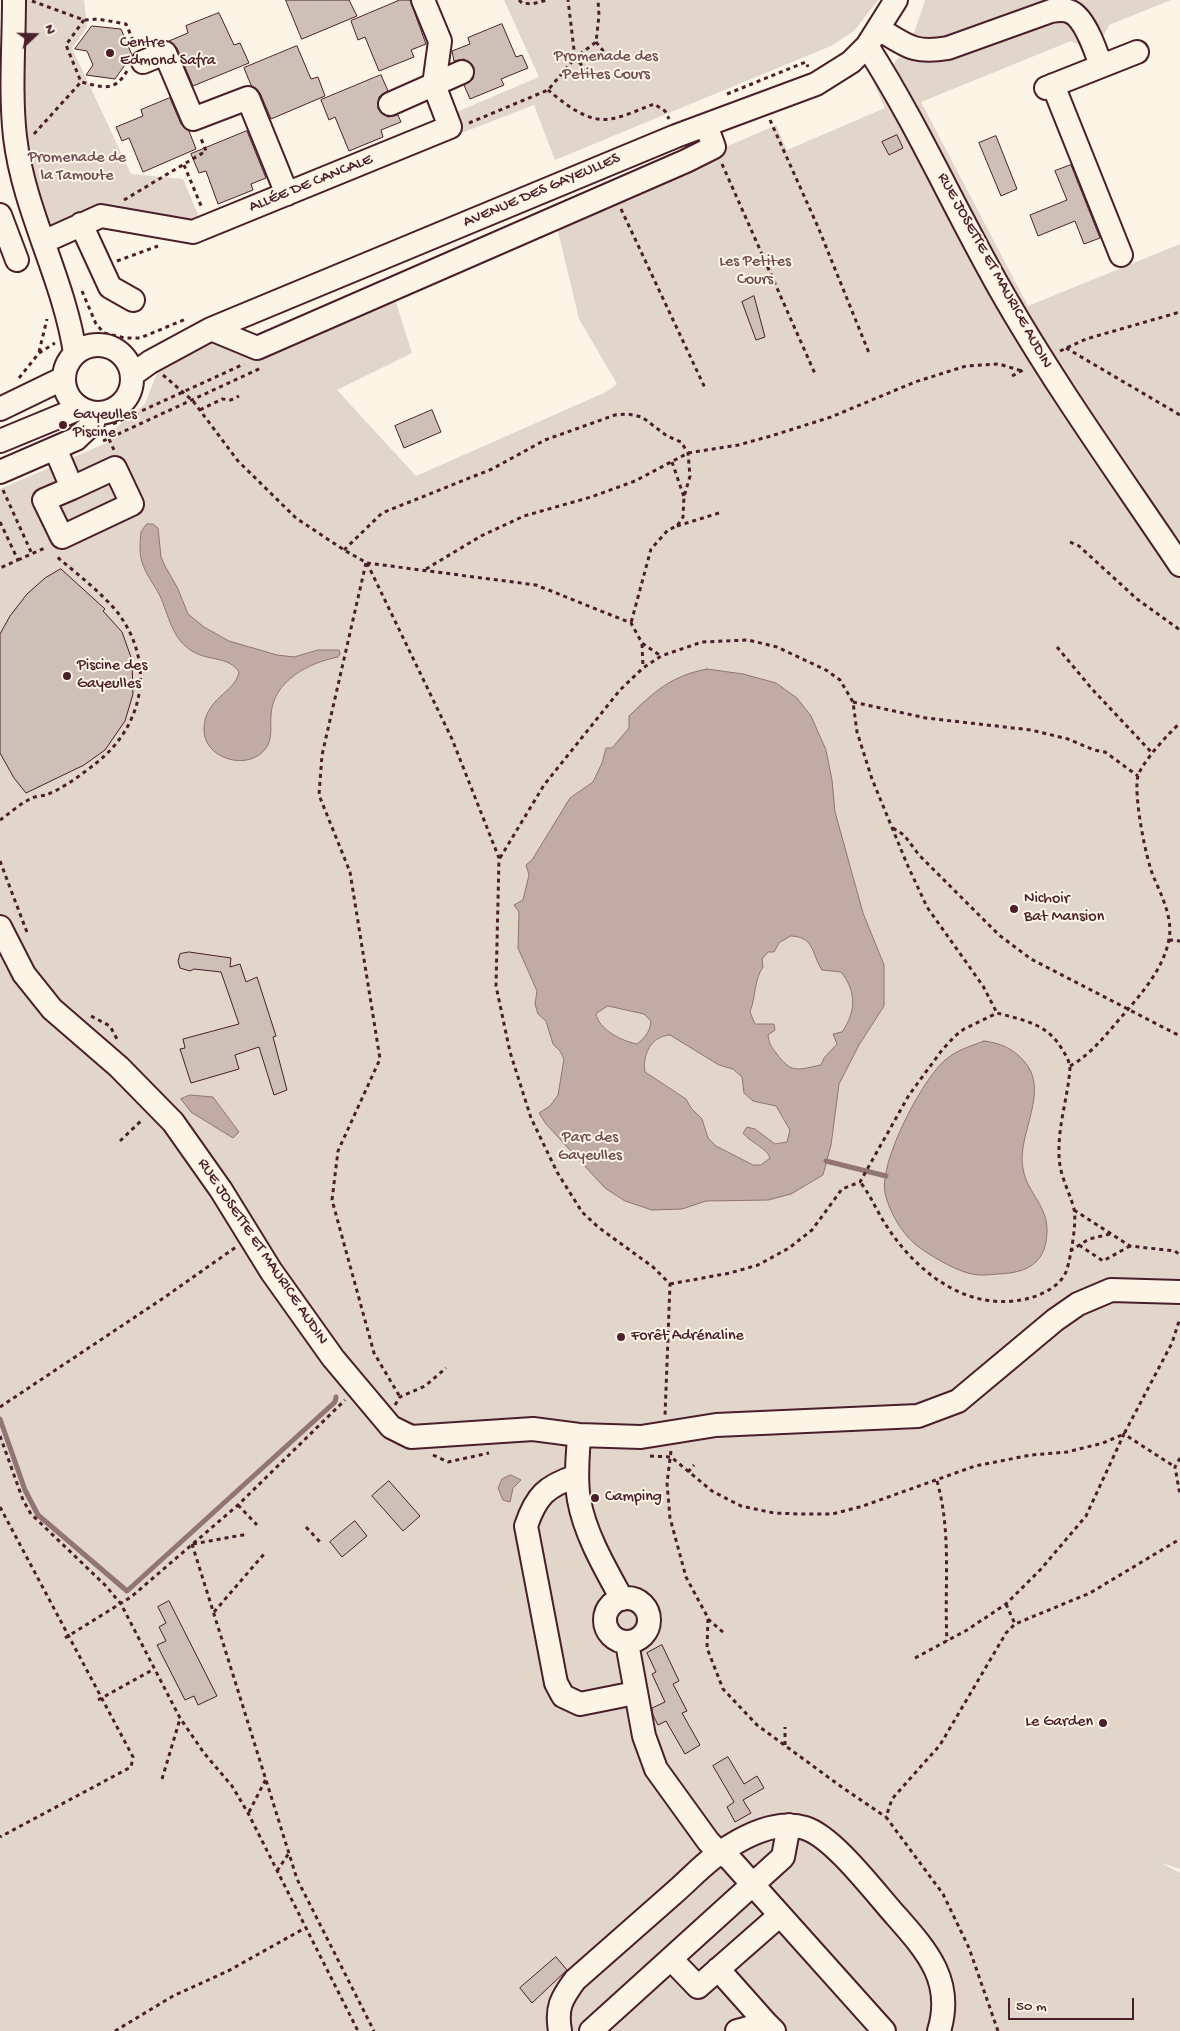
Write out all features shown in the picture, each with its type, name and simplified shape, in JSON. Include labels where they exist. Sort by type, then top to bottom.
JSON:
[{"type":"street","points":[[423,0],[440,41],[434,85],[450,127]]},
{"type":"street","name":"AVENUE DES GAYEULLES","points":[[132,375],[150,362],[211,329],[676,136],[828,78],[851,62],[873,37],[896,0]]},
{"type":"street","points":[[23,5],[15,138],[30,203],[56,279],[75,354]]},
{"type":"street","points":[[873,37],[912,49],[934,50],[948,48],[1051,11],[1070,11],[1078,18],[1093,44],[1101,66]]},
{"type":"street","name":"RUE JOSETTE ET MAURICE AUDIN","points":[[873,37],[898,98],[1000,288],[1042,359],[1180,565]]},
{"type":"street","points":[[1121,255],[1049,87],[1137,52]]},
{"type":"street","points":[[140,58],[165,53],[193,119],[248,98],[286,194]]},
{"type":"street","points":[[390,104],[462,72]]},
{"type":"street","points":[[211,329],[263,345],[714,146],[706,125]]},
{"type":"street","name":"ALLÉE DE CANCALE","points":[[91,220],[193,232],[206,218],[286,194],[450,127]]},
{"type":"street","points":[[17,260],[0,214],[30,203]]},
{"type":"street","points":[[43,242],[91,220],[101,267],[110,287],[133,300]]},
{"type":"street","points":[[1,479],[80,435],[93,423],[88,411],[68,395],[64,378],[67,364],[75,354],[82,349],[97,345],[56,279]]},
{"type":"street","name":"AVENUE DES GAYEULLES","points":[[97,345],[120,353],[134,352],[211,329]]},
{"type":"street","points":[[0,441],[88,411],[110,411],[122,404],[130,392],[132,375],[130,367],[120,353]]},
{"type":"street","points":[[0,409],[64,378]]},
{"type":"street","points":[[55,448],[72,488]]},
{"type":"street","points":[[115,468],[132,504],[54,542],[44,500],[72,488],[115,468]]},
{"type":"street","name":"RUE JOSETTE ET MAURICE AUDIN","points":[[0,928],[24,974],[39,994],[58,1014],[157,1103],[186,1139],[271,1271],[333,1358],[391,1427],[411,1437]]},
{"type":"street","points":[[411,1437],[533,1429],[579,1434],[641,1437],[716,1425],[918,1416],[958,1401],[1054,1320],[1078,1304],[1112,1290],[1180,1292]]},
{"type":"street","points":[[579,1434],[576,1476],[579,1501],[591,1534],[622,1598]]},
{"type":"street","points":[[576,1476],[558,1482],[544,1492],[533,1506],[526,1526],[556,1683],[563,1696],[580,1704],[635,1693]]},
{"type":"street","points":[[622,1598],[634,1599],[639,1602],[644,1606],[649,1616],[648,1626],[644,1634],[635,1641],[627,1643],[612,1637],[605,1626],[605,1618],[609,1606],[622,1598]]},
{"type":"street","points":[[627,1643],[644,1736],[656,1769],[708,1841],[719,1853],[729,1858],[884,2031]]},
{"type":"street","points":[[591,2031],[783,1857],[789,1825]]},
{"type":"street","points":[[560,2031],[558,2010],[564,1995],[575,1980],[719,1853],[752,1834],[789,1825],[806,1828],[832,1846],[918,1942],[938,1975],[943,1989],[945,2004],[939,2031]]},
{"type":"street","points":[[671,1958],[698,1988],[780,1915]]},
{"type":"street","points":[[718,1969],[770,2027]]},
{"type":"street","points":[[737,2031],[770,2027]]},
{"type":"path","points":[[23,5],[31,0],[84,20],[98,19],[126,24],[140,58],[120,82],[107,88],[81,82]]},
{"type":"path","points":[[23,5],[31,0]]},
{"type":"path","points":[[519,0],[522,3],[532,4],[546,0]]},
{"type":"path","points":[[568,0],[575,58],[593,77]]},
{"type":"path","points":[[598,0],[599,16],[596,42],[609,58]]},
{"type":"path","points":[[81,82],[66,44],[84,20]]},
{"type":"path","points":[[450,127],[456,128],[548,90],[575,58],[596,42]]},
{"type":"path","points":[[33,125],[33,135],[81,82]]},
{"type":"path","points":[[548,90],[580,113],[609,120],[654,104],[665,110],[676,136]]},
{"type":"path","points":[[763,104],[818,227],[869,353]]},
{"type":"path","points":[[91,220],[142,187],[206,151],[193,119]]},
{"type":"path","points":[[714,146],[816,376]]},
{"type":"path","points":[[184,165],[206,218]]},
{"type":"path","points":[[613,192],[705,388]]},
{"type":"path","points":[[101,267],[166,242]]},
{"type":"path","points":[[80,288],[96,324],[104,333],[124,338],[140,338]]},
{"type":"path","points":[[1012,376],[1042,359],[1086,339],[1180,312]]},
{"type":"path","points":[[80,435],[88,436],[255,358],[263,345],[273,353],[272,361],[266,365],[193,401]]},
{"type":"path","points":[[1066,348],[1180,415]]},
{"type":"path","points":[[150,362],[155,369],[193,401],[238,461],[296,518],[344,550],[366,563],[426,569],[536,585],[631,622],[642,643],[643,668]]},
{"type":"path","points":[[426,569],[481,536],[524,516],[592,497],[635,480],[688,453],[738,445],[771,436],[831,417],[915,382],[966,366],[999,364],[1022,371]]},
{"type":"path","points":[[200,410],[222,399],[231,400],[239,396]]},
{"type":"path","points":[[344,550],[382,513],[492,469],[545,440],[615,415],[628,414],[642,417],[667,436],[681,442],[688,453],[690,476],[684,497],[683,517],[677,526]]},
{"type":"path","points":[[672,462],[684,497]]},
{"type":"path","points":[[1,479],[32,554]]},
{"type":"path","points":[[631,622],[651,550],[668,530],[719,513]]},
{"type":"path","points":[[0,522],[18,560]]},
{"type":"path","points":[[0,568],[54,542],[117,613],[130,633],[137,654],[140,692],[130,724],[109,752],[93,765],[48,794],[32,798],[0,820]]},
{"type":"path","points":[[1070,542],[1079,546],[1137,599],[1180,630]]},
{"type":"path","points":[[366,563],[452,739],[499,858],[496,986],[510,1052],[532,1118],[557,1172],[582,1212],[598,1227],[653,1267],[670,1284],[665,1418],[669,1433],[671,1457],[667,1483],[670,1518],[676,1546],[686,1577],[708,1618],[725,1634]]},
{"type":"path","points":[[366,563],[322,756],[319,795],[350,872],[380,1059],[338,1151],[332,1200],[374,1353],[400,1397]]},
{"type":"path","points":[[499,858],[544,785],[620,690],[643,668],[661,656],[702,642],[728,639],[761,642],[777,646],[826,670],[840,680],[853,702],[857,732],[892,827],[927,907],[983,986],[997,1012],[1044,1027],[1062,1048],[1070,1066],[1059,1154],[1060,1174],[1074,1210],[1070,1252],[1063,1278],[1048,1290],[1034,1297],[1017,1301],[989,1302],[974,1298],[940,1282],[909,1254],[881,1217],[871,1196],[860,1182]]},
{"type":"path","points":[[642,643],[661,656]]},
{"type":"path","points":[[1057,647],[1092,689],[1153,754]]},
{"type":"path","points":[[853,702],[926,718],[1031,730],[1068,739],[1094,750],[1105,752],[1138,776]]},
{"type":"path","points":[[1070,1066],[1086,1057],[1139,998],[1154,974],[1169,940],[1170,925],[1145,847],[1140,814],[1138,776],[1162,739],[1180,723]]},
{"type":"path","points":[[892,827],[904,835],[919,855],[999,935],[1030,959],[1180,1036]]},
{"type":"path","points":[[0,860],[29,938]]},
{"type":"path","points":[[1169,940],[1180,942]]},
{"type":"path","points":[[83,1010],[110,1026],[118,1040],[118,1052],[122,1057],[119,1067]]},
{"type":"path","points":[[670,1284],[730,1274],[758,1265],[788,1248],[812,1230],[842,1189],[860,1182],[910,1095],[942,1050],[964,1029],[997,1012]]},
{"type":"path","points":[[120,1142],[146,1117],[140,1111]]},
{"type":"path","points":[[1074,1210],[1130,1246],[1175,1251],[1180,1255]]},
{"type":"path","points":[[1070,1252],[1089,1239],[1110,1234]]},
{"type":"path","points":[[0,1407],[162,1299],[250,1236]]},
{"type":"path","points":[[1080,1245],[1103,1261],[1130,1246]]},
{"type":"path","points":[[916,1658],[1006,1604],[1041,1569],[1086,1516],[1124,1434],[1172,1343],[1180,1318]]},
{"type":"path","points":[[386,1421],[400,1397],[425,1386],[446,1368]]},
{"type":"path","points":[[67,1637],[120,1604],[238,1505],[357,1387]]},
{"type":"path","points":[[1124,1434],[1175,1467]]},
{"type":"path","points":[[642,1456],[671,1457],[712,1491],[741,1506],[774,1513],[832,1514],[937,1482],[974,1466],[1031,1455],[1067,1452],[1103,1443],[1124,1434]]},
{"type":"path","points":[[0,1436],[23,1500],[31,1514],[105,1585],[120,1604],[180,1718],[204,1753],[232,1786],[248,1813],[358,2031]]},
{"type":"path","points":[[411,1437],[436,1458],[448,1462],[493,1452]]},
{"type":"path","points":[[1180,1458],[1175,1467],[1180,1495]]},
{"type":"path","points":[[688,1472],[694,1465]]},
{"type":"path","points":[[937,1482],[944,1507],[947,1539],[947,1641]]},
{"type":"path","points":[[238,1505],[257,1524]]},
{"type":"path","points":[[0,1508],[100,1699],[134,1757],[131,1767],[0,1837]]},
{"type":"path","points":[[306,1527],[320,1542]]},
{"type":"path","points":[[192,1544],[248,1534]]},
{"type":"path","points":[[886,1817],[892,1799],[940,1745],[1006,1633],[1014,1624],[1090,1593],[1180,1539]]},
{"type":"path","points":[[192,1544],[297,1879],[374,2031]]},
{"type":"path","points":[[214,1612],[264,1554]]},
{"type":"path","points":[[1006,1604],[1014,1624]]},
{"type":"path","points":[[708,1618],[707,1648],[723,1689],[757,1725],[886,1817],[943,1894],[968,1948],[998,2031]]},
{"type":"path","points":[[100,1699],[154,1669]]},
{"type":"path","points":[[162,1779],[180,1718]]},
{"type":"path","points":[[785,1728],[785,1746]]},
{"type":"path","points":[[248,1813],[266,1779]]},
{"type":"path","points":[[277,1871],[289,1853]]},
{"type":"path","points":[[115,2031],[173,1996],[228,1971],[305,1928]]},
{"type":"green space","name":"Promenade de la Tamoute","points":[[23,0],[84,0],[87,27],[72,48],[131,174],[183,179],[202,224],[97,211],[45,228],[21,137]]},
{"type":"green space","name":"Promenade des Petites Cours","points":[[504,0],[878,0],[854,31],[831,46],[555,160],[534,105],[459,134],[452,114],[539,77]]},
{"type":"green space","name":"Parc des Gayeulles","points":[[925,0],[1171,0],[1109,25],[1101,41],[1085,48],[1071,41],[921,102],[1028,306],[1180,244],[1180,1869],[1161,1863],[1180,1873],[1180,2031],[0,2031],[0,489],[111,441],[108,434],[145,404],[160,365],[211,339],[251,353],[394,296],[412,353],[337,390],[416,476],[606,392],[617,384],[579,319],[557,227],[683,166],[776,125],[787,150],[885,108],[873,82],[902,54],[912,37]]},
{"type":"shaded area","points":[[147,524],[153,524],[158,528],[161,557],[178,589],[188,614],[204,627],[229,641],[277,655],[294,657],[318,650],[339,650],[340,654],[338,657],[304,669],[285,683],[278,692],[273,703],[271,715],[270,741],[258,756],[238,761],[228,759],[210,747],[205,738],[204,728],[209,709],[237,679],[239,672],[230,663],[192,651],[175,634],[160,596],[141,559],[141,532]]},
{"type":"shaded area","points":[[707,669],[743,674],[776,683],[797,698],[811,716],[826,750],[832,780],[835,812],[863,913],[884,965],[884,1006],[859,1045],[839,1084],[831,1145],[823,1175],[791,1194],[768,1200],[706,1201],[682,1209],[652,1210],[625,1201],[605,1188],[546,1124],[539,1113],[550,1106],[558,1095],[564,1059],[560,1051],[553,1044],[546,1021],[538,1014],[535,1004],[537,991],[518,948],[519,912],[514,905],[523,900],[529,875],[526,865],[532,860],[570,798],[593,782],[602,763],[606,748],[612,748],[629,728],[629,716],[664,686],[673,680]],"holes":[[[791,936],[804,939],[808,943],[822,970],[841,972],[850,987],[853,1002],[847,1024],[842,1032],[833,1034],[837,1044],[824,1058],[821,1065],[800,1069],[795,1069],[786,1064],[772,1047],[768,1035],[775,1030],[774,1024],[755,1024],[750,1012],[758,977],[763,967],[762,959],[768,952],[774,952],[779,943]],[[608,1006],[644,1014],[651,1021],[649,1031],[637,1044],[606,1030],[596,1014]],[[670,1035],[719,1065],[733,1069],[742,1077],[744,1093],[753,1101],[776,1106],[790,1130],[787,1142],[775,1144],[755,1129],[747,1127],[743,1133],[766,1151],[770,1158],[761,1165],[753,1165],[716,1146],[708,1138],[702,1119],[691,1108],[686,1099],[645,1072],[645,1059],[649,1048],[663,1036]]]},
{"type":"shaded area","points":[[984,1041],[1010,1049],[1023,1060],[1031,1072],[1034,1098],[1024,1141],[1023,1169],[1028,1184],[1046,1219],[1047,1227],[1044,1249],[1040,1257],[1027,1268],[1009,1273],[975,1275],[948,1265],[926,1252],[910,1239],[896,1221],[889,1207],[885,1193],[885,1179],[888,1162],[895,1143],[924,1086],[944,1061],[953,1054]]},
{"type":"shaded area","points":[[190,1095],[213,1097],[239,1132],[233,1138],[191,1112],[181,1099]]},
{"type":"shaded area","points":[[511,1475],[521,1480],[513,1488],[510,1502],[503,1500],[498,1488],[502,1479]]},
{"type":"building","points":[[286,0],[349,0],[357,16],[302,39]]},
{"type":"building","points":[[400,0],[410,0],[426,44],[411,50],[414,57],[379,71],[365,37],[358,40],[351,21]]},
{"type":"building","points":[[219,13],[234,45],[240,43],[249,63],[193,86],[177,48],[169,41],[188,33],[186,26]]},
{"type":"building","points":[[502,24],[516,57],[522,55],[528,68],[501,79],[504,85],[470,99],[464,85],[473,79],[474,67],[464,59],[454,61],[452,51],[470,44],[468,38]]},
{"type":"building","name":"Centre Edmond Safra","points":[[92,26],[121,29],[132,55],[115,79],[86,75],[93,65],[87,51],[75,49]]},
{"type":"building","points":[[297,46],[311,79],[318,77],[325,96],[271,119],[260,93],[251,85],[244,68]]},
{"type":"building","points":[[381,75],[388,91],[379,97],[378,109],[388,117],[398,115],[401,122],[381,130],[383,137],[349,151],[335,117],[329,120],[321,100]]},
{"type":"building","points":[[170,98],[181,124],[189,131],[196,149],[143,172],[129,138],[122,141],[116,127],[143,116],[141,110]]},
{"type":"building","points":[[247,131],[266,178],[251,184],[253,190],[218,204],[206,171],[199,173],[191,154]]},
{"type":"building","points":[[897,135],[903,148],[889,155],[882,142]]},
{"type":"building","points":[[996,136],[1017,189],[1001,196],[979,143]]},
{"type":"building","points":[[1071,165],[1100,238],[1084,244],[1075,221],[1038,236],[1030,215],[1067,200],[1055,171]]},
{"type":"building","points":[[754,296],[765,337],[756,340],[742,302]]},
{"type":"building","points":[[432,410],[441,432],[404,448],[395,426]]},
{"type":"building","name":"Piscine des Gayeulles","points":[[61,569],[105,609],[103,611],[122,632],[132,660],[133,694],[125,721],[105,750],[84,765],[26,793],[14,778],[0,753],[0,634],[10,616],[27,594],[45,578]]},
{"type":"building","points":[[189,952],[231,958],[230,967],[240,964],[246,982],[257,977],[276,1036],[273,1037],[287,1090],[274,1095],[259,1047],[235,1055],[239,1069],[191,1083],[180,1049],[185,1048],[183,1039],[239,1024],[221,972],[194,969],[190,971],[180,968],[178,961],[180,954]]},
{"type":"building","points":[[389,1481],[420,1516],[403,1531],[372,1496]]},
{"type":"building","points":[[355,1521],[367,1536],[342,1557],[330,1542]]},
{"type":"building","points":[[169,1601],[217,1696],[198,1705],[194,1696],[185,1700],[157,1645],[166,1641],[159,1627],[166,1623],[158,1607]]},
{"type":"building","points":[[662,1645],[679,1681],[673,1684],[687,1711],[682,1713],[700,1745],[685,1754],[666,1721],[658,1725],[653,1715],[652,1708],[665,1702],[652,1674],[656,1672],[647,1653]]},
{"type":"building","points":[[728,1757],[744,1784],[757,1776],[764,1788],[743,1800],[751,1813],[735,1822],[727,1807],[734,1802],[713,1766]]},
{"type":"building","points":[[556,1957],[567,1970],[532,2003],[520,1988]]},
{"type":"waterway","points":[[826,1161],[886,1176]]},
{"type":"waterway","points":[[0,1419],[25,1490],[38,1515],[127,1591],[335,1402],[336,1397]]},
{"type":"place","name":"Centre Edmond Safra","points":[[110,53]]},
{"type":"place","name":"Gayeulles Piscine","points":[[63,425]]},
{"type":"place","name":"Piscine des Gayeulles","points":[[67,676]]},
{"type":"place","name":"Nichoir Bat Mansion","points":[[1014,909]]},
{"type":"place","name":"Forêt Adrénaline","points":[[621,1337]]},
{"type":"place","name":"Camping","points":[[595,1498]]},
{"type":"place","name":"Le Garden","points":[[1103,1723]]},
{"type":"park label","name":"Les Petites Cours","points":[[755,272]]}]
